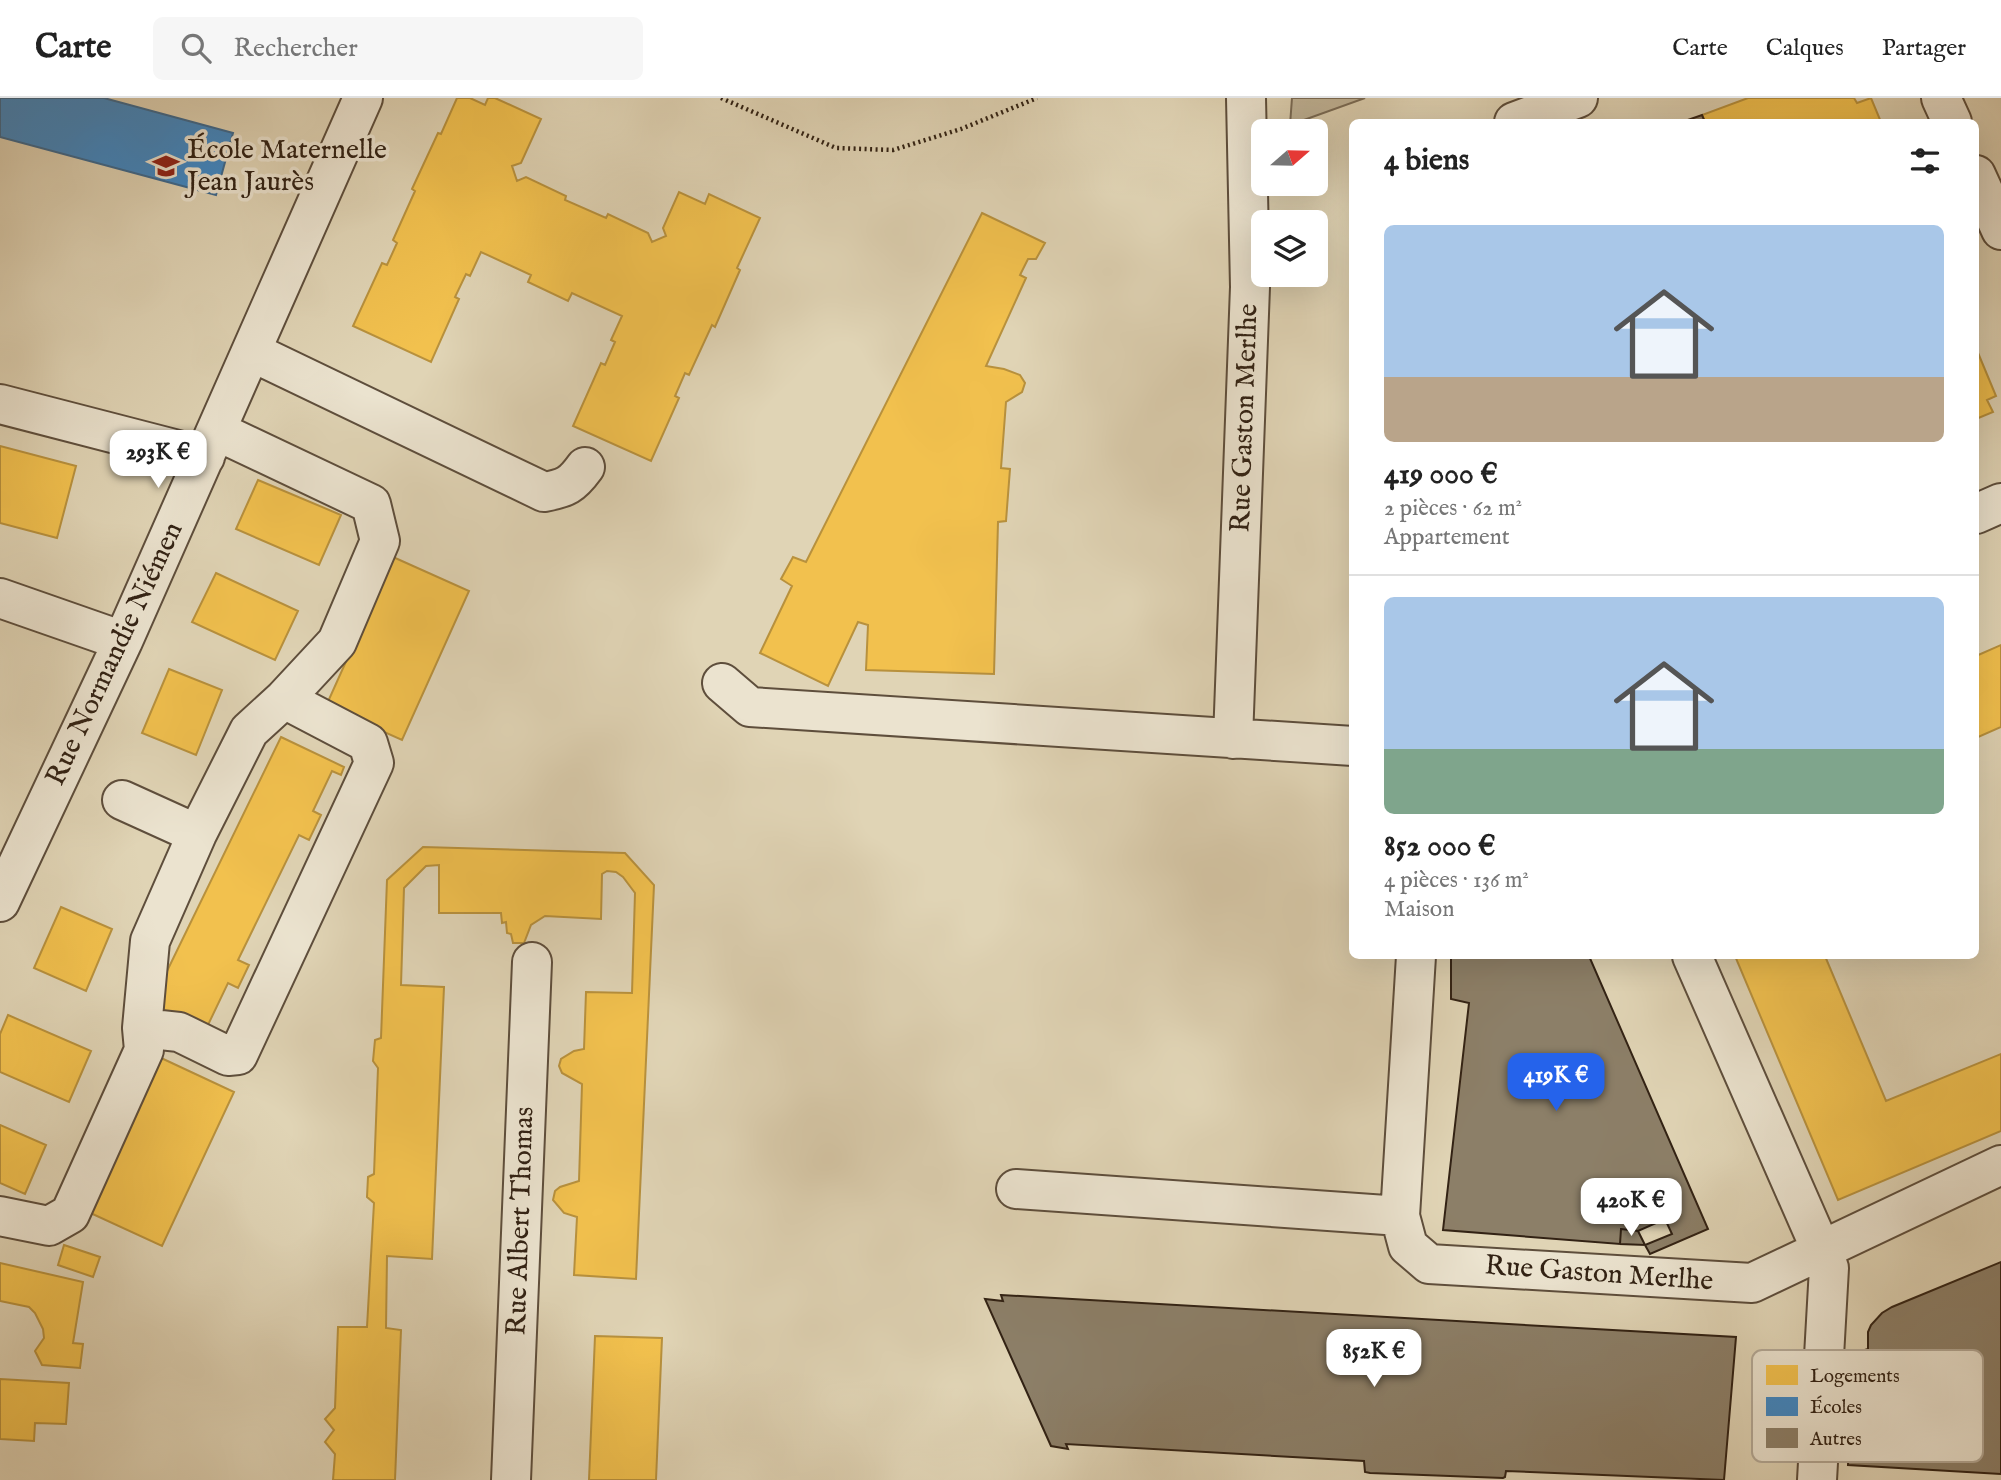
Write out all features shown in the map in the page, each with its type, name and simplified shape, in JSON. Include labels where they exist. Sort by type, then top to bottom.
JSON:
[{"type":"street","name":"Rue Normandie Niémen","points":[[0,902],[123,640],[363,98]]},
{"type":"street","name":"Rue Gaston Merlhe","points":[[1233,738],[1250,287],[1246,98]]},
{"type":"street","points":[[1522,119],[1578,98]]},
{"type":"street","points":[[1941,98],[1951,119]]},
{"type":"street","points":[[1979,182],[2001,230]]},
{"type":"street","points":[[252,352],[544,492],[564,488],[575,480],[585,467]]},
{"type":"street","points":[[0,404],[211,444],[371,503],[380,541],[337,642],[284,699],[249,731],[198,834],[150,941],[142,1028],[144,1050],[70,1214],[49,1226],[0,1216]]},
{"type":"street","points":[[1979,513],[2001,503]]},
{"type":"street","points":[[0,598],[123,640]]},
{"type":"street","points":[[722,683],[750,707],[1349,746]]},
{"type":"street","points":[[142,1028],[179,1032],[228,1056],[238,1055],[374,763],[368,743],[284,699]]},
{"type":"street","points":[[122,800],[198,834]]},
{"type":"street","name":"Rue Gaston Merlhe","points":[[1416,959],[1400,1216],[1408,1246],[1429,1264],[1752,1283],[2001,1165]]},
{"type":"street","points":[[1693,959],[1829,1268],[1824,1350]]},
{"type":"street","name":"Rue Albert Thomas","points":[[511,1480],[532,962]]},
{"type":"street","points":[[1017,1189],[1400,1216]]},
{"type":"street","points":[[1816,1480],[1817,1462]]},
{"type":"path","points":[[721,98],[836,148],[892,150],[961,129],[1037,98]]},
{"type":"shaded area","points":[[1292,98],[1365,98],[1307,119],[1290,119]]},
{"type":"building: Logements","points":[[457,98],[470,98],[485,105],[488,98],[495,98],[541,119],[521,163],[512,166],[517,181],[526,177],[566,196],[565,200],[606,218],[608,214],[648,233],[652,242],[666,236],[663,228],[679,192],[705,204],[709,194],[760,218],[737,268],[740,270],[715,327],[712,325],[689,375],[685,373],[675,396],[679,398],[651,461],[573,426],[601,363],[605,365],[615,342],[611,340],[622,316],[572,293],[568,301],[528,282],[531,275],[481,252],[470,276],[466,274],[455,297],[459,299],[431,362],[353,326],[382,263],[387,265],[397,243],[393,240],[415,191],[412,189]]},
{"type":"building: Logements","points":[[1748,98],[1854,98],[1857,103],[1871,98],[1880,119],[1704,119],[1702,115]]},
{"type":"building: Logements","points":[[982,213],[1045,243],[1036,259],[1028,259],[1020,275],[1026,278],[986,366],[1020,375],[1025,383],[1022,392],[1006,402],[1001,468],[1010,469],[1006,521],[998,522],[994,674],[866,670],[868,625],[858,622],[828,686],[760,653],[792,586],[781,579],[793,557],[806,562]]},
{"type":"building: Logements","points":[[1979,355],[1996,396],[1987,400],[1993,412],[1979,418]]},
{"type":"building: Logements","points":[[0,446],[76,466],[57,538],[0,523]]},
{"type":"building: Logements","points":[[258,480],[341,515],[319,565],[236,529]]},
{"type":"building: Logements","points":[[393,557],[469,591],[402,740],[326,706]]},
{"type":"building: Logements","points":[[216,573],[298,611],[275,660],[192,622]]},
{"type":"building: Logements","points":[[2001,645],[2001,727],[1979,737],[1979,655]]},
{"type":"building: Logements","points":[[169,669],[222,690],[196,755],[142,733]]},
{"type":"building: Logements","points":[[281,737],[344,767],[341,775],[332,771],[313,811],[321,815],[309,840],[299,835],[238,960],[249,965],[238,988],[228,983],[207,1027],[150,1006]]},
{"type":"building: Logements","points":[[423,847],[625,853],[654,885],[636,1279],[574,1275],[577,1217],[564,1213],[553,1200],[555,1191],[560,1187],[579,1181],[582,1084],[562,1073],[559,1066],[561,1059],[574,1051],[584,1049],[586,992],[632,993],[635,893],[623,877],[616,872],[607,871],[602,874],[601,919],[545,916],[531,925],[524,943],[513,943],[511,934],[507,933],[506,922],[502,923],[501,913],[439,913],[439,865],[426,866],[404,888],[401,985],[444,987],[432,1259],[387,1256],[386,1328],[401,1330],[395,1480],[333,1480],[335,1454],[325,1442],[334,1430],[325,1419],[335,1408],[338,1327],[367,1327],[374,1203],[367,1197],[368,1177],[374,1174],[378,1068],[373,1061],[375,1040],[381,1038],[387,880]]},
{"type":"building: Logements","points":[[61,907],[112,929],[86,991],[34,968]]},
{"type":"building: Logements","points":[[1736,959],[1826,959],[1886,1101],[2001,1054],[2001,1131],[1838,1200]]},
{"type":"building: Logements","points":[[8,1015],[91,1051],[69,1102],[0,1072],[0,1034]]},
{"type":"building: Logements","points":[[159,1057],[234,1092],[162,1246],[86,1211]]},
{"type":"building: Logements","points":[[0,1125],[46,1145],[25,1194],[0,1183]]},
{"type":"building: Logements","points":[[64,1245],[100,1257],[93,1277],[58,1265]]},
{"type":"building: Logements","points":[[0,1263],[83,1282],[73,1343],[83,1344],[80,1368],[42,1365],[35,1351],[44,1338],[43,1329],[29,1307],[0,1301]]},
{"type":"building: Logements","points":[[595,1336],[662,1338],[656,1480],[589,1480]]},
{"type":"building: Logements","points":[[0,1379],[69,1383],[66,1424],[35,1423],[34,1441],[0,1439]]},
{"type":"building: Écoles","name":"École Maternelle Jean Jaurès","points":[[0,98],[104,98],[233,133],[216,195],[0,137]]},
{"type":"building: Autres","points":[[1451,959],[1590,959],[1708,1229],[1650,1254],[1645,1245],[1672,1234],[1665,1219],[1638,1231],[1621,1229],[1620,1244],[1443,1230],[1469,1003],[1451,999]]},
{"type":"building: Autres","points":[[1621,1229],[1638,1231],[1645,1245],[1620,1244]]},
{"type":"building: Autres","points":[[2001,1262],[2001,1474],[1848,1465],[1848,1462],[1983,1462],[1983,1350],[1865,1350],[1868,1349],[1868,1332],[1871,1325],[1892,1307]]},
{"type":"building: Autres","points":[[1001,1295],[1736,1337],[1724,1480],[1506,1471],[1503,1478],[1370,1473],[1365,1472],[1364,1461],[1066,1444],[1068,1449],[1051,1446],[985,1299],[1003,1301]]},
{"type":"place","name":"École Maternelle Jean Jaurès","points":[[166,166]]}]
